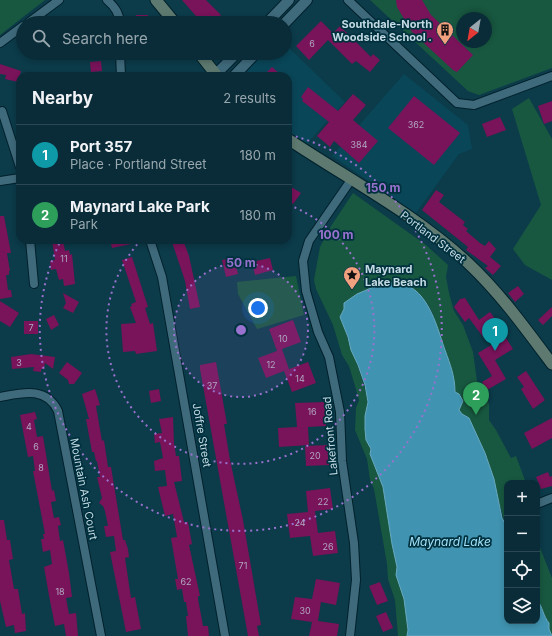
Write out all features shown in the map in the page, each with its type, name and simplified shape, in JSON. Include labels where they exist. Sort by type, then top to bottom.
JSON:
[{"type":"main road","points":[[156,0],[169,16]]},
{"type":"main road","points":[[205,60],[215,72]]},
{"type":"main road","name":"Portland Street","points":[[292,142],[418,223],[468,263],[501,299],[552,364]]},
{"type":"street","points":[[37,16],[59,0]]},
{"type":"street","points":[[107,0],[115,8],[119,16]]},
{"type":"street","points":[[274,16],[289,0]]},
{"type":"street","points":[[292,16],[307,0]]},
{"type":"street","points":[[348,0],[456,103],[474,105],[552,76]]},
{"type":"street","points":[[0,43],[16,31]]},
{"type":"street","points":[[120,60],[121,72]]},
{"type":"street","points":[[220,72],[231,60]]},
{"type":"street","points":[[238,72],[249,60]]},
{"type":"street","points":[[2,111],[16,155]]},
{"type":"street","points":[[0,182],[16,179]]},
{"type":"street","name":"Lakefront Road","points":[[350,636],[356,580],[354,543],[342,461],[340,412],[328,357],[318,332],[306,290],[303,261],[310,242],[351,180]]},
{"type":"street","points":[[30,244],[34,284]]},
{"type":"street","name":"Joffre Street","points":[[151,244],[162,277],[225,636]]},
{"type":"street","name":"Mountain Ash Court","points":[[0,397],[38,393],[48,397],[55,404],[58,411],[101,636]]},
{"type":"street","points":[[540,503],[552,498]]},
{"type":"shaded area","points":[[292,51],[345,102],[303,148],[292,141],[292,72],[238,72],[249,60],[292,60]]},
{"type":"shaded area","points":[[404,74],[468,125],[472,149],[459,154],[416,213],[332,156]]},
{"type":"green space","points":[[0,0],[45,0],[24,16],[16,16],[16,23],[0,35]]},
{"type":"green space","points":[[370,0],[552,0],[552,68],[479,95],[468,91]]},
{"type":"green space","points":[[529,98],[552,139],[552,280],[525,265],[513,249],[541,205],[512,109]]},
{"type":"green space","points":[[353,193],[426,245],[448,265],[446,277],[449,293],[454,311],[463,325],[473,352],[477,381],[485,392],[489,404],[489,420],[511,458],[516,456],[525,480],[504,480],[504,520],[485,453],[469,418],[462,414],[459,410],[463,401],[459,394],[455,392],[449,362],[432,312],[426,301],[416,291],[405,284],[398,282],[385,283],[373,287],[344,303],[344,309],[341,314],[367,398],[365,431],[370,448],[370,454],[383,487],[397,567],[397,577],[404,599],[408,630],[407,636],[398,636],[395,600],[388,579],[387,564],[374,489],[370,480],[367,459],[355,430],[356,408],[359,400],[349,366],[342,355],[333,325],[316,289],[314,280],[320,247],[331,226]]},
{"type":"green space","points":[[296,276],[304,315],[257,329],[238,294],[237,282]]},
{"type":"green space","points":[[540,548],[552,578],[552,636],[549,629],[549,623],[541,606]]},
{"type":"water","name":"Maynard Lake","points":[[394,282],[405,284],[415,290],[422,298],[434,318],[450,365],[455,392],[459,394],[463,401],[459,410],[462,414],[469,418],[485,453],[494,479],[504,522],[504,624],[540,624],[540,604],[549,623],[549,629],[552,636],[407,636],[408,630],[404,599],[396,575],[397,567],[383,487],[370,454],[371,449],[366,440],[365,416],[368,402],[365,385],[340,317],[344,309],[344,303],[357,294],[371,288]]},
{"type":"building","points":[[182,0],[206,0],[221,15],[220,16],[196,16]]},
{"type":"building","name":"Southdale-North Woodside School .","points":[[396,0],[422,0],[431,15],[456,39],[456,48],[466,48],[473,55],[457,72],[453,70],[412,32],[397,7]]},
{"type":"building","points":[[136,15],[148,15],[148,16]]},
{"type":"building","points":[[321,21],[333,33],[340,26],[371,57],[373,54],[380,60],[370,72],[356,61],[352,64],[328,40],[309,60],[296,46]]},
{"type":"building","points":[[101,61],[102,71],[91,72],[90,62]]},
{"type":"building","points":[[0,64],[21,71],[16,72],[16,82],[5,79],[6,75],[0,74]]},
{"type":"building","points":[[272,67],[278,72],[267,72]]},
{"type":"building","points":[[308,87],[338,111],[353,94],[366,105],[353,120],[378,141],[359,163],[334,141],[330,147],[317,136],[329,122],[302,101],[303,99],[301,97]]},
{"type":"building","points":[[414,96],[460,133],[434,165],[388,128]]},
{"type":"building","points":[[552,101],[552,121],[544,124],[538,106]]},
{"type":"building","points":[[500,117],[506,130],[487,137],[482,124]]},
{"type":"building","points":[[292,187],[301,193],[293,204],[292,203]]},
{"type":"building","points":[[436,190],[444,195],[439,202],[465,222],[463,225],[468,229],[466,231],[485,246],[489,241],[496,249],[490,257],[501,266],[493,275],[485,268],[488,266],[466,250],[468,247],[422,210]]},
{"type":"building","points":[[0,216],[4,216],[11,253],[7,253],[10,271],[9,275],[6,275],[8,290],[11,290],[12,297],[0,299]]},
{"type":"building","points":[[53,244],[64,244],[65,251],[69,250],[70,255],[72,254],[75,284],[64,286],[63,279],[59,280],[56,269],[51,270],[50,261],[55,260]]},
{"type":"building","points":[[111,244],[131,244],[112,248]]},
{"type":"building","points":[[173,244],[184,244],[189,256],[200,307],[190,309],[185,281]]},
{"type":"building","points":[[132,257],[148,307],[145,308],[150,324],[153,323],[157,351],[136,354],[135,351],[123,352],[121,324],[136,323],[130,307],[132,306],[131,304],[136,302],[122,260]]},
{"type":"building","points":[[234,258],[238,274],[226,277],[222,260]]},
{"type":"building","points":[[270,258],[273,270],[255,275],[252,262]]},
{"type":"building","points":[[518,286],[524,294],[515,302],[508,293]]},
{"type":"building","points":[[63,293],[79,302],[73,313],[63,308],[66,303]]},
{"type":"building","points":[[465,298],[479,320],[490,312],[496,320],[498,318],[503,322],[507,328],[502,332],[513,349],[495,360],[506,379],[487,390],[482,382],[492,376],[478,353],[493,344],[486,335],[483,337],[469,318],[465,322],[454,307],[460,299]]},
{"type":"building","points":[[0,301],[19,313],[10,327],[0,321]]},
{"type":"building","points":[[552,307],[552,316],[543,325],[538,320]]},
{"type":"building","points":[[54,315],[59,325],[51,330],[46,319]]},
{"type":"building","points":[[293,320],[301,342],[282,349],[289,369],[266,378],[258,358],[277,351],[269,329]]},
{"type":"building","points":[[24,321],[38,321],[38,334],[24,334]]},
{"type":"building","points":[[31,354],[55,357],[53,369],[45,363],[44,369],[41,369],[41,372],[33,371],[34,367],[12,369],[11,357]]},
{"type":"building","points":[[67,362],[82,373],[74,384],[69,384],[68,380],[59,373]]},
{"type":"building","points":[[216,362],[227,424],[224,424],[230,460],[243,520],[261,625],[257,626],[259,636],[248,636],[200,369],[200,365]]},
{"type":"building","points":[[308,362],[316,383],[292,392],[284,371]]},
{"type":"building","points":[[526,371],[545,400],[533,409],[521,389],[524,387],[517,377]]},
{"type":"building","points":[[95,389],[100,405],[96,406],[102,441],[104,440],[108,467],[111,467],[123,540],[125,540],[128,549],[129,557],[125,558],[131,598],[135,597],[141,629],[126,632],[110,552],[116,551],[114,536],[106,537],[104,526],[108,526],[105,511],[103,506],[99,503],[102,498],[97,477],[100,477],[97,461],[94,452],[92,452],[86,419],[89,419],[82,394]]},
{"type":"building","points":[[159,389],[161,401],[151,403],[149,391]]},
{"type":"building","points":[[325,402],[326,426],[308,427],[309,445],[279,447],[278,428],[297,427],[295,403]]},
{"type":"building","points":[[35,412],[37,419],[34,420],[37,437],[43,436],[52,491],[54,490],[56,501],[51,502],[54,518],[59,517],[61,525],[58,526],[60,541],[63,540],[72,597],[66,598],[69,614],[76,613],[78,636],[66,636],[64,624],[55,626],[50,601],[44,567],[52,564],[50,550],[43,552],[41,539],[44,539],[43,534],[45,534],[33,471],[35,471],[33,456],[28,457],[20,415]]},
{"type":"building","points":[[173,417],[174,443],[176,456],[179,456],[182,481],[174,482],[184,522],[188,522],[192,544],[189,545],[200,596],[198,596],[198,599],[203,626],[208,626],[209,636],[188,636],[186,602],[184,602],[182,589],[177,590],[175,579],[178,579],[171,538],[177,537],[173,514],[165,516],[158,487],[167,486],[165,470],[155,471],[154,461],[163,458],[160,442],[155,443],[154,434],[162,433],[159,419]]},
{"type":"building","points":[[552,418],[552,438],[532,449],[524,433]]},
{"type":"building","points":[[328,445],[329,465],[306,466],[305,446]]},
{"type":"building","points":[[548,472],[550,477],[552,476],[552,486],[541,489],[540,480],[537,480],[536,477]]},
{"type":"building","points":[[330,488],[333,509],[315,511],[318,533],[335,531],[338,553],[313,556],[310,536],[290,538],[287,514],[308,512],[306,491]]},
{"type":"building","points":[[0,520],[4,520],[7,540],[10,540],[13,559],[9,560],[14,589],[18,589],[22,614],[25,613],[26,631],[15,633],[14,625],[6,627],[0,601]]},
{"type":"building","points":[[316,579],[340,583],[336,605],[321,602],[318,621],[339,624],[337,636],[309,636],[312,622],[291,619],[295,597],[312,599]]},
{"type":"building","points":[[380,582],[388,601],[377,605],[369,586]]},
{"type":"building","points":[[386,612],[393,628],[383,632],[376,616]]},
{"type":"place","name":"Southdale-North Woodside School .","points":[[445,45]]},
{"type":"place","name":"Maynard Lake Beach","points":[[352,290]]},
{"type":"place","name":"Port 357","points":[[495,351]]},
{"type":"place","name":"Maynard Lake Park","points":[[476,415]]}]
